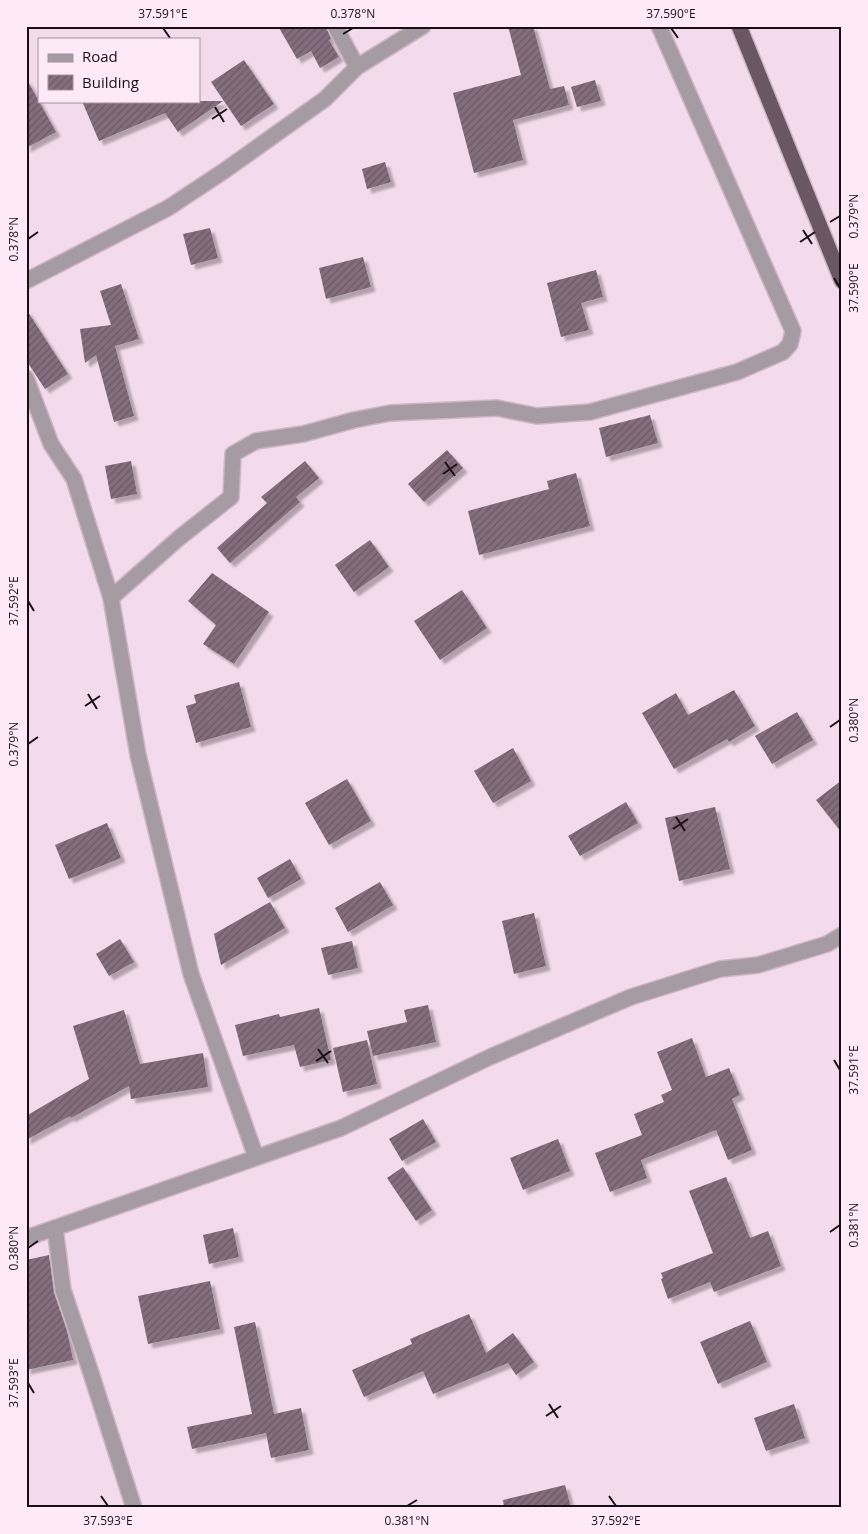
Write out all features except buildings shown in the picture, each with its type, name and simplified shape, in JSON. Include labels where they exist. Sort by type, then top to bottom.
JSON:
[{"type":"highway","points":[[739,26],[842,281]]},
{"type":"street","points":[[335,26],[357,67]]},
{"type":"street","points":[[26,281],[89,250],[176,202],[224,171],[325,99],[357,67],[423,26]]},
{"type":"street","points":[[111,598],[179,538],[231,497],[233,454],[256,441],[303,434],[354,420],[390,413],[497,408],[537,416],[590,412],[737,372],[783,352],[790,344],[793,331],[659,26]]},
{"type":"street","points":[[26,378],[51,444],[74,479],[111,598],[138,755],[192,974],[256,1157]]},
{"type":"street","points":[[26,1238],[341,1128],[490,1057],[631,996],[720,969],[758,966],[827,944],[842,935]]},
{"type":"street","points":[[55,1228],[63,1290],[134,1508]]}]
